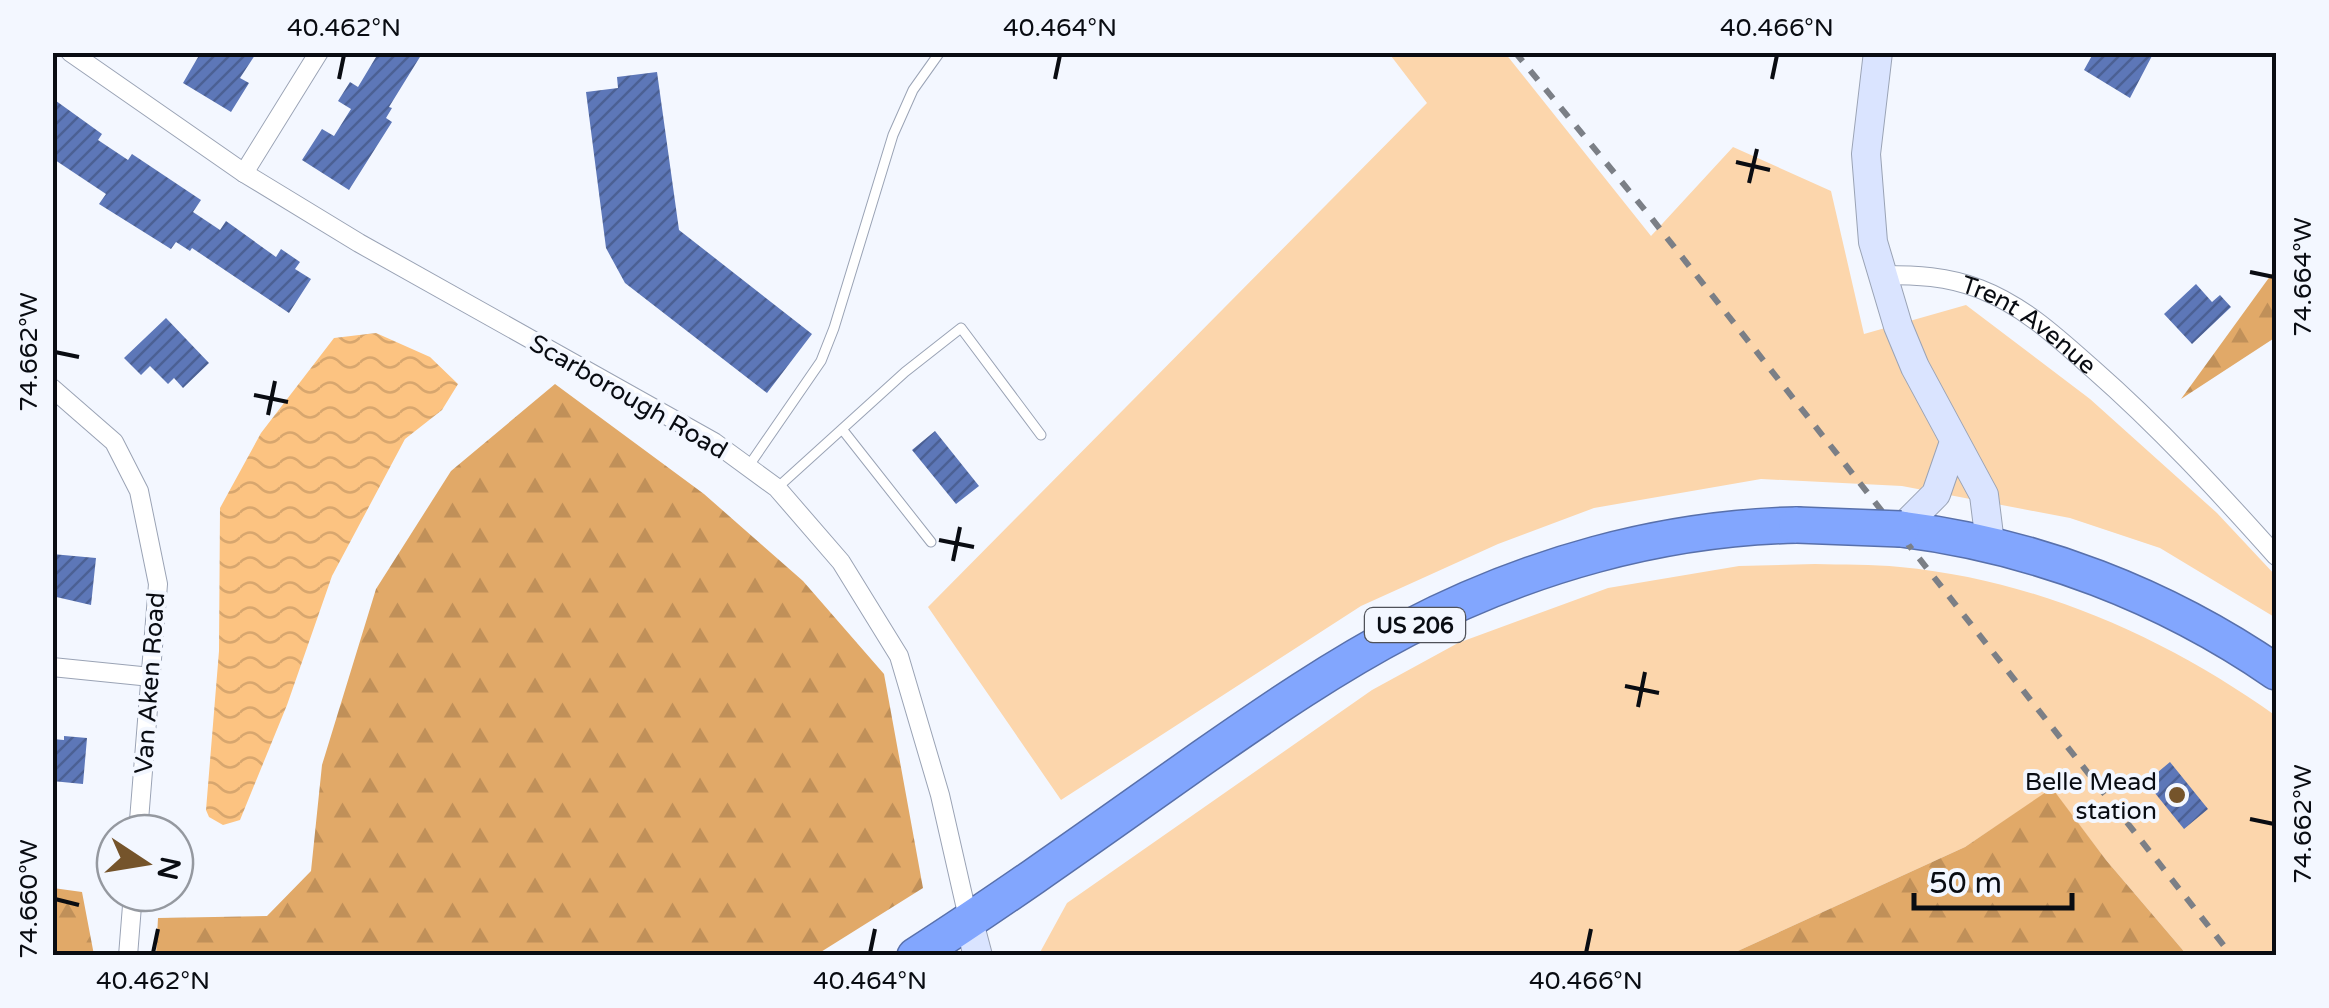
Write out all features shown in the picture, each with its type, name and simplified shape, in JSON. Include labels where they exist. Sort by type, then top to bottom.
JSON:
[{"type":"highway","name":"US 206","points":[[916,956],[973,939],[1284,701],[1406,629],[1563,563],[1678,535],[1744,526],[1816,524],[1900,529],[1990,542],[2121,587],[2186,618],[2276,672]]},
{"type":"street","name":"Scarborough Road","points":[[70,52],[244,173],[359,244],[714,442],[778,488],[841,562],[899,656],[940,795],[973,939]]},
{"type":"street","points":[[244,173],[319,52]]},
{"type":"street","points":[[1878,52],[1868,121],[1866,181],[1873,242],[1915,367],[1984,495],[1990,542]]},
{"type":"street","name":"Trent Avenue","points":[[1882,276],[1926,275],[1979,288],[2051,331],[2139,410],[2276,556]]},
{"type":"street","name":"Van Aken Road","points":[[52,388],[114,442],[140,491],[158,584],[140,813]]},
{"type":"street","points":[[1900,529],[1922,510],[1942,483],[1954,442]]},
{"type":"street","points":[[52,668],[151,677]]},
{"type":"street","points":[[128,956],[132,913]]},
{"type":"lane","points":[[748,467],[821,361],[893,134],[912,90],[940,52]]},
{"type":"lane","points":[[778,488],[961,328],[1041,435]]},
{"type":"lane","points":[[842,429],[931,542]]},
{"type":"shaded area","points":[[1388,52],[1505,53],[1651,236],[1733,147],[1831,191],[1864,334],[1966,305],[2090,399],[2217,513],[2276,576],[2276,618],[2160,548],[2070,518],[1902,486],[1761,479],[1594,508],[1498,544],[1361,606],[1061,800],[928,607],[1427,103]]},
{"type":"shaded area","points":[[1739,566],[1889,566],[1951,574],[2050,599],[2190,661],[2276,716],[2276,955],[2187,955],[2052,789],[1965,847],[1729,955],[1038,956],[1067,903],[1372,690],[1458,643],[1608,588]]},
{"type":"green space","points":[[2276,268],[2276,337],[2181,399]]},
{"type":"green space","points":[[555,384],[704,494],[803,581],[884,674],[923,888],[816,955],[156,955],[158,918],[267,916],[311,871],[322,765],[376,589],[451,471]]},
{"type":"green space","points":[[2052,788],[2106,860],[2187,955],[1729,955],[1965,847]]},
{"type":"green space","points":[[53,888],[82,892],[94,955],[53,955]]},
{"type":"water","points":[[376,333],[430,357],[458,384],[442,410],[405,439],[332,576],[287,705],[240,820],[223,825],[209,817],[206,810],[219,651],[220,508],[261,433],[334,338]]},
{"type":"building","points":[[201,52],[257,52],[240,78],[249,83],[231,112],[183,83]]},
{"type":"building","points":[[379,52],[423,52],[389,107],[392,108],[386,118],[392,122],[349,190],[302,160],[322,129],[334,136],[351,109],[338,101],[350,82],[358,87]]},
{"type":"building","points":[[2094,52],[2154,52],[2130,98],[2084,70]]},
{"type":"building","points":[[657,72],[679,230],[812,334],[767,393],[625,283],[606,248],[586,92],[618,88],[617,77]]},
{"type":"building","points":[[52,98],[102,134],[98,140],[128,160],[132,154],[201,200],[193,212],[220,230],[226,221],[276,257],[281,249],[300,262],[295,269],[311,279],[289,313],[192,248],[190,251],[176,242],[171,249],[99,204],[106,194],[52,158]]},
{"type":"building","points":[[2196,284],[2212,302],[2220,295],[2231,307],[2192,344],[2164,314]]},
{"type":"building","points":[[166,318],[209,363],[183,388],[174,378],[168,384],[150,366],[141,375],[124,358]]},
{"type":"building","points":[[935,431],[979,486],[956,504],[912,450]]},
{"type":"building","points":[[52,554],[96,558],[91,605],[52,596]]},
{"type":"building","points":[[64,736],[87,738],[83,784],[52,781],[52,739],[64,740]]},
{"type":"building","name":"Belle Mead station","points":[[2170,762],[2208,809],[2184,829],[2146,782]]},
{"type":"railway","points":[[1515,52],[1649,215],[2232,956]]},
{"type":"place","name":"Belle Mead station","points":[[2177,795]]}]
